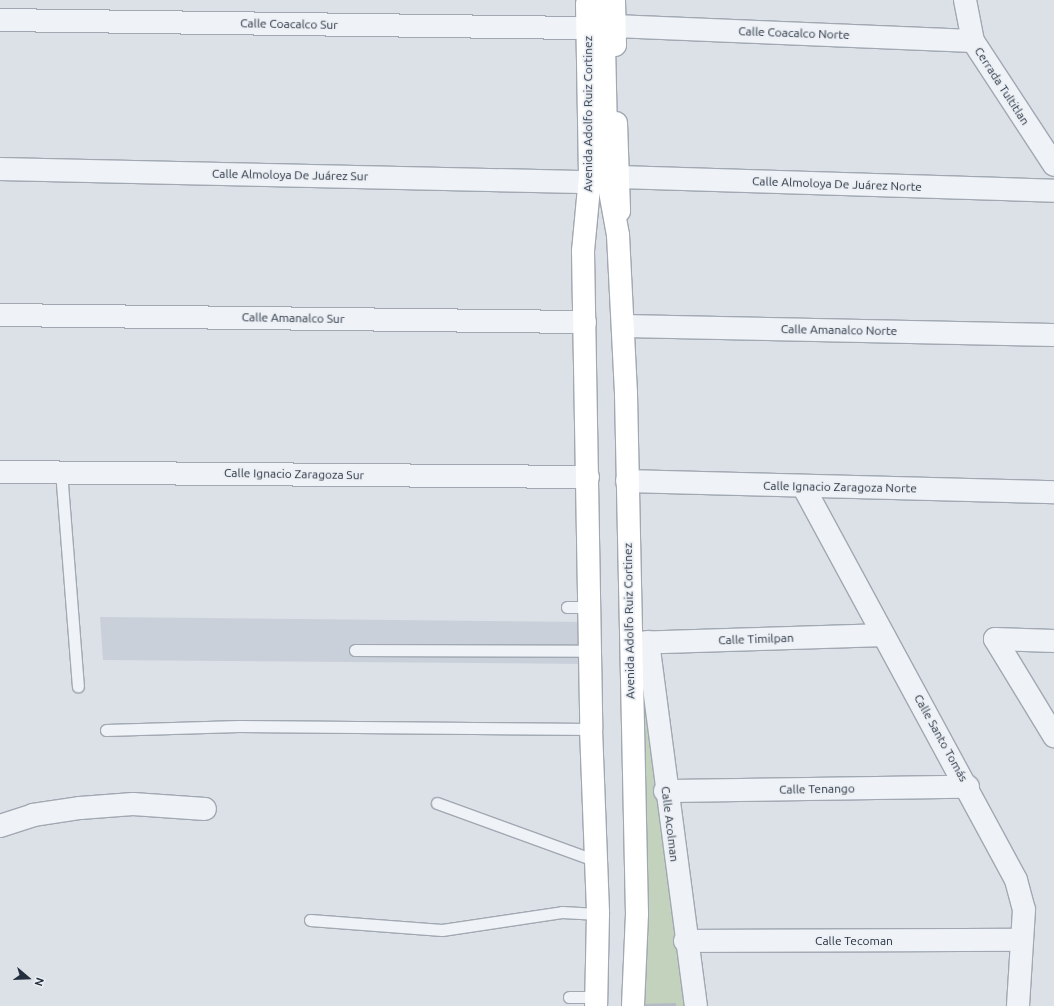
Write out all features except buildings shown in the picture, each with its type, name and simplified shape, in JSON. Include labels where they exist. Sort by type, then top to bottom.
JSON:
[{"type":"main road","name":"Avenida Adolfo Ruiz Cortinez","points":[[577,0],[577,28],[599,178],[618,235],[624,326],[627,481],[639,642],[638,914],[633,1006]]},
{"type":"main road","name":"Avenida Adolfo Ruiz Cortinez","points":[[587,0],[599,178]]},
{"type":"main road","name":"Avenida Adolfo Ruiz Cortinez","points":[[599,178],[602,0]]},
{"type":"main road","name":"Avenida Adolfo Ruiz Cortinez","points":[[596,1002],[598,914],[591,729],[588,477],[583,251],[599,178],[614,26],[614,0]]},
{"type":"street","name":"Cerrada Tultitlan","points":[[965,0],[973,41],[1054,166]]},
{"type":"street","name":"Calle Coacalco Sur","points":[[0,20],[577,28]]},
{"type":"street","name":"Calle Coacalco Norte","points":[[614,26],[973,41]]},
{"type":"street","name":"Calle Almoloya De Juárez Sur","points":[[0,169],[599,178]]},
{"type":"street","name":"Calle Almoloya De Juárez Norte","points":[[599,178],[1054,191]]},
{"type":"street","name":"Calle Amanalco Sur","points":[[0,315],[585,322]]},
{"type":"street","name":"Calle Amanalco Norte","points":[[624,326],[1054,335]]},
{"type":"street","name":"Calle Ignacio Zaragoza Sur","points":[[0,472],[588,477]]},
{"type":"street","name":"Calle Ignacio Zaragoza Norte","points":[[627,481],[1054,492]]},
{"type":"street","name":"Calle Santo Tomás","points":[[804,486],[883,635],[968,787],[1016,880],[1024,910],[1018,1006]]},
{"type":"street","name":"Calle Timilpan","points":[[639,642],[883,635]]},
{"type":"street","points":[[1054,640],[995,639],[1054,736]]},
{"type":"street","name":"Calle Acolman","points":[[639,642],[665,791],[685,941],[696,1006]]},
{"type":"street","name":"Calle Tenango","points":[[665,791],[968,787]]},
{"type":"street","points":[[0,826],[33,815],[80,808],[133,804],[206,809]]},
{"type":"street","name":"Calle Tecoman","points":[[685,941],[1022,940]]},
{"type":"lane","points":[[61,472],[78,686]]},
{"type":"lane","points":[[567,607],[589,607]]},
{"type":"lane","points":[[355,650],[590,651]]},
{"type":"lane","points":[[106,730],[239,726],[591,729]]},
{"type":"lane","points":[[438,803],[596,861]]},
{"type":"lane","points":[[310,920],[442,930],[562,912],[598,914]]},
{"type":"lane","points":[[569,996],[596,1002]]},
{"type":"shaded area","points":[[100,617],[589,622],[590,664],[103,660]]},
{"type":"green space","points":[[648,642],[696,1006],[633,1006],[629,643]]}]
